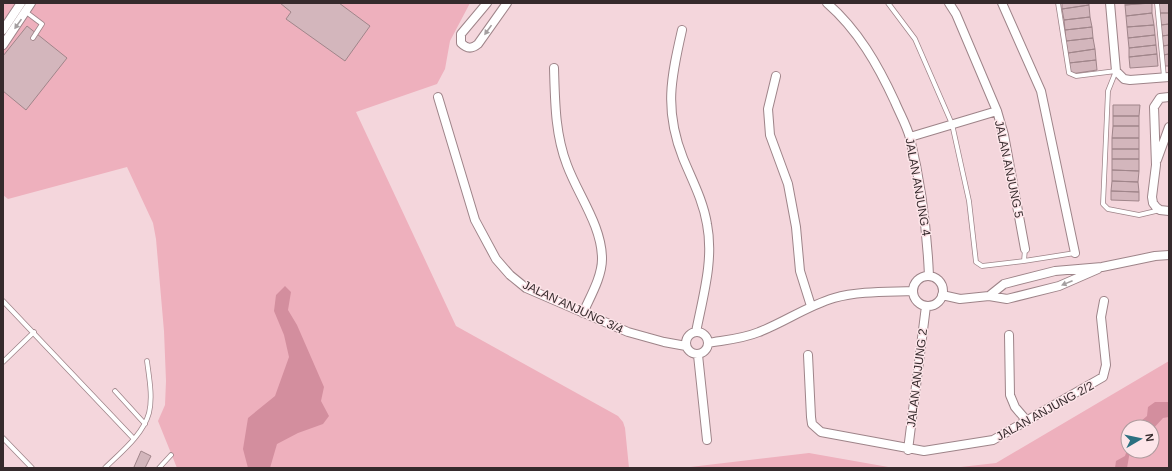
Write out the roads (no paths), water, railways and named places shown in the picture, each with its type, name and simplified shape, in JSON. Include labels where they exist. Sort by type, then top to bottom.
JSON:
[{"type":"street","points":[[3,30],[21,3]]},
{"type":"street","points":[[3,45],[31,3]]},
{"type":"street","points":[[487,3],[461,34],[460,39],[464,46],[472,48],[478,44],[507,3]]},
{"type":"street","name":"JALAN ANJUNG 4","points":[[827,3],[839,13],[871,54],[886,83],[910,137],[924,216],[929,276]]},
{"type":"street","name":"JALAN ANJUNG 5","points":[[949,3],[956,14],[997,111],[1004,135],[1025,249]]},
{"type":"street","points":[[1002,3],[1041,91],[1076,253]]},
{"type":"street","points":[[1110,3],[1116,70],[1124,79],[1130,80],[1166,77]]},
{"type":"street","points":[[682,30],[672,76],[670,95],[679,147],[700,198],[707,224],[709,246],[709,266],[696,332]]},
{"type":"street","points":[[554,68],[555,120],[560,144],[566,164],[596,229],[601,244],[602,260],[600,273],[583,314]]},
{"type":"street","points":[[776,76],[768,109],[770,135],[788,184],[796,227],[800,271],[812,306]]},
{"type":"street","name":"JALAN ANJUNG 3/4","points":[[438,97],[475,220],[496,259],[510,275],[526,288],[583,314],[628,332],[664,342],[686,346]]},
{"type":"street","points":[[1169,97],[1160,98],[1154,107],[1156,165],[1152,197],[1153,203],[1160,210],[1169,211]]},
{"type":"street","points":[[910,137],[997,111]]},
{"type":"street","points":[[1156,165],[1169,127]]},
{"type":"street","points":[[989,296],[1004,284],[1055,271],[1102,267],[1155,256],[1169,255]]},
{"type":"street","points":[[942,294],[960,298],[989,296],[1007,299],[1058,286],[1102,267]]},
{"type":"street","points":[[929,276],[940,282],[942,288],[942,294],[936,303],[926,306],[917,301],[913,291],[918,280],[929,276]]},
{"type":"street","points":[[708,343],[743,338],[759,332],[812,306],[835,298],[867,293],[913,291]]},
{"type":"street","name":"JALAN ANJUNG 2/2","points":[[808,355],[812,424],[821,432],[908,450],[924,451],[993,440],[1103,377],[1106,365],[1101,317],[1104,301]]},
{"type":"street","name":"JALAN ANJUNG 2","points":[[908,450],[926,306]]},
{"type":"street","points":[[696,332],[704,335],[708,343],[706,350],[698,355],[690,352],[686,346],[689,335],[696,332]]},
{"type":"street","points":[[1009,335],[1010,395],[1014,407],[1028,421]]},
{"type":"street","points":[[698,355],[707,440]]},
{"type":"lane","points":[[888,3],[915,39],[952,124],[969,202],[976,262],[982,266],[1076,253]]},
{"type":"lane","points":[[1058,3],[1069,73],[1076,76],[1116,70],[1108,91],[1103,204],[1108,208],[1139,215],[1160,210]]},
{"type":"lane","points":[[1157,3],[1166,77]]},
{"type":"lane","points":[[26,12],[42,24],[33,38]]},
{"type":"lane","points":[[1024,261],[1025,249]]},
{"type":"lane","points":[[3,300],[133,438]]},
{"type":"lane","points":[[3,362],[34,332]]},
{"type":"lane","points":[[105,468],[145,424],[149,413],[150,403],[147,361]]},
{"type":"lane","points":[[115,391],[145,424]]},
{"type":"lane","points":[[3,438],[32,468]]},
{"type":"lane","points":[[159,468],[171,455]]}]
